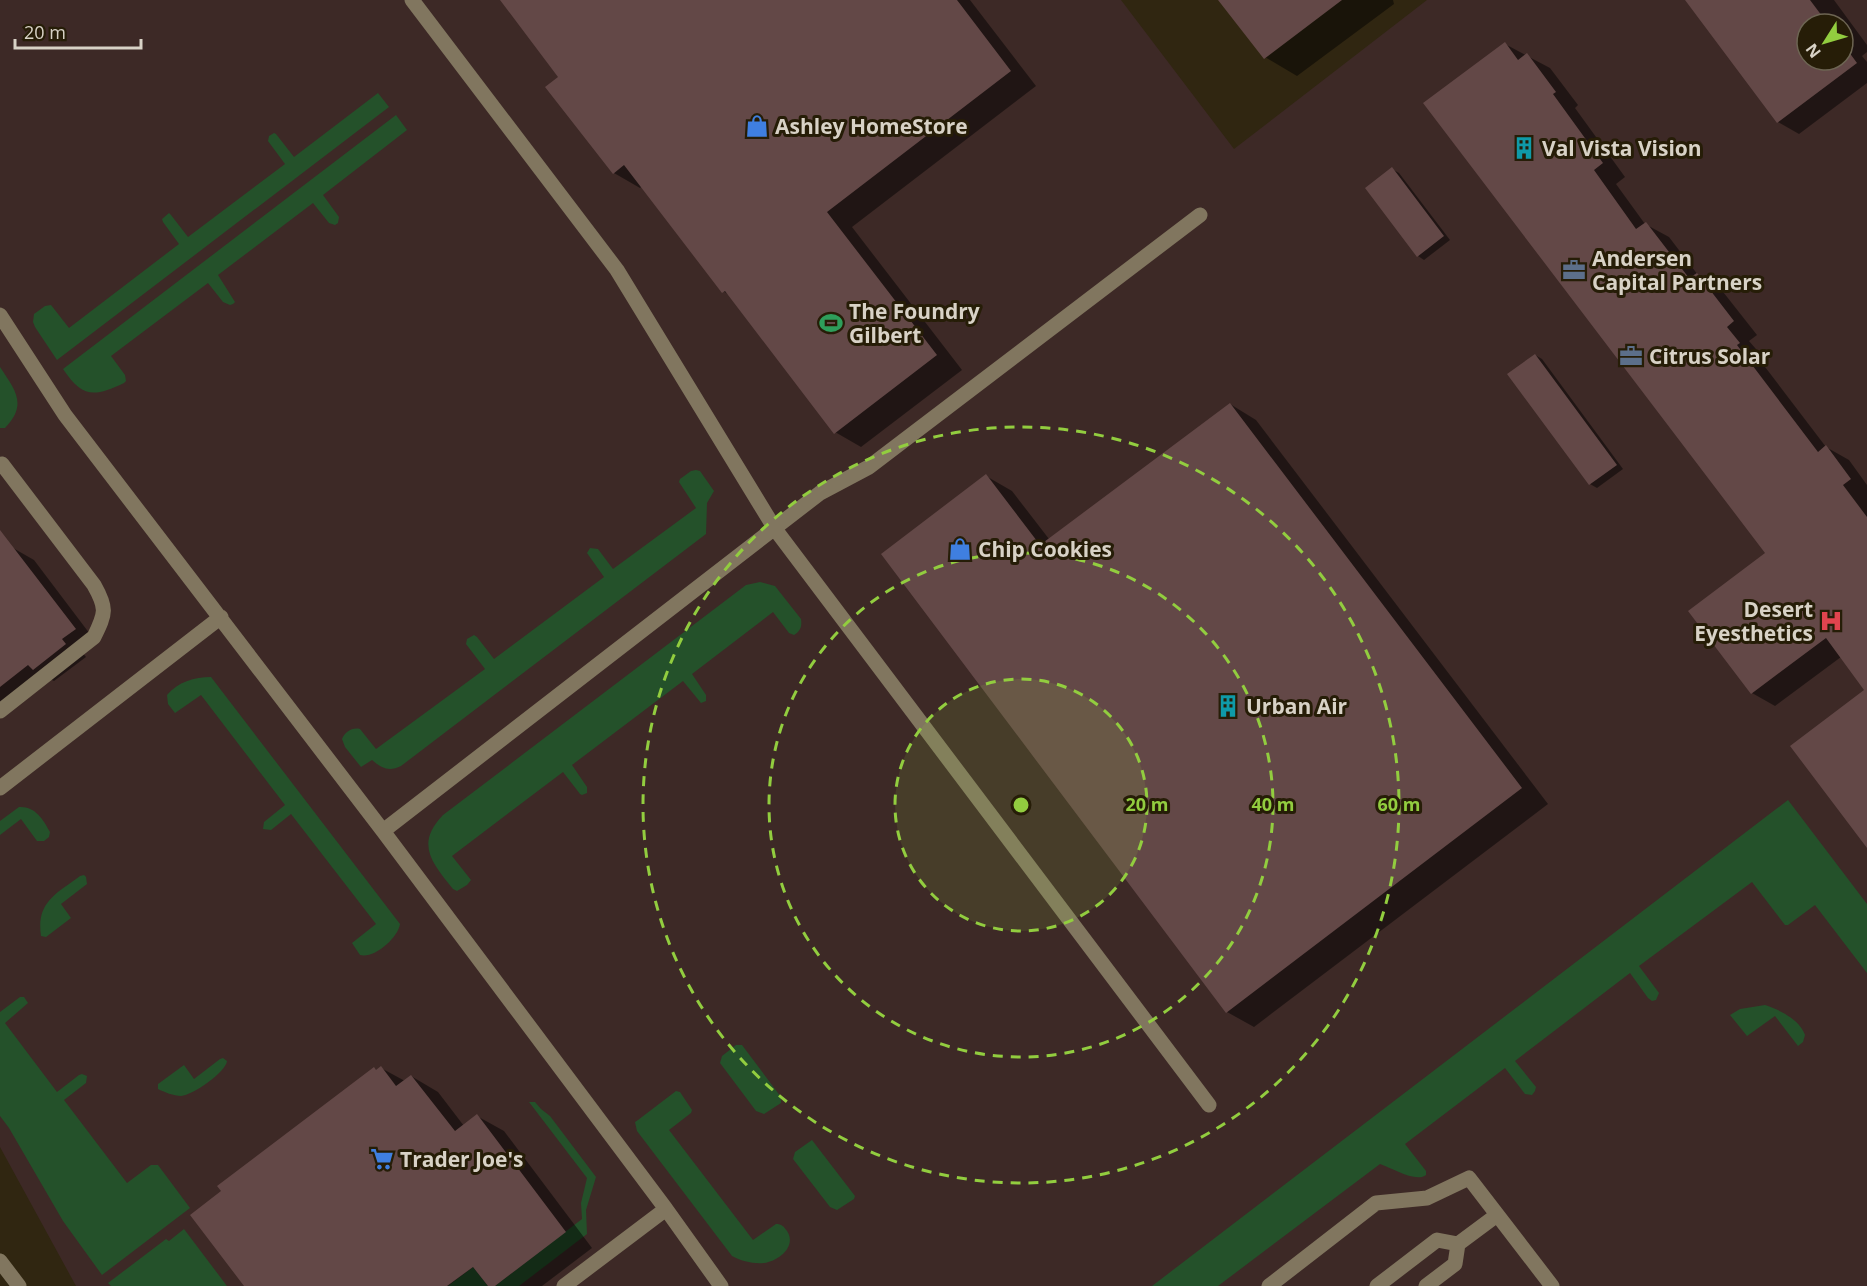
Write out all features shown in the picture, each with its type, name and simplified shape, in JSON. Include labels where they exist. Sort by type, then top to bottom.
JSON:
[{"type":"main road","points":[[412,0],[617,270],[775,529],[1209,1105]]},
{"type":"main road","points":[[383,831],[820,494],[869,467],[1200,215]]},
{"type":"main road","points":[[0,315],[65,415],[383,831],[721,1286]]},
{"type":"main road","points":[[0,711],[94,637],[103,621],[104,602],[94,585],[2,464]]},
{"type":"main road","points":[[0,788],[221,617]]},
{"type":"main road","points":[[1269,1286],[1376,1203],[1427,1198],[1469,1179],[1552,1286]]},
{"type":"main road","points":[[564,1286],[666,1209]]},
{"type":"main road","points":[[1426,1286],[1455,1264],[1458,1244],[1497,1215]]},
{"type":"main road","points":[[1377,1286],[1437,1240],[1458,1244]]},
{"type":"main road","points":[[0,1261],[19,1286]]},
{"type":"shaded area","points":[[0,0],[1121,0],[1234,149],[1427,0],[1867,0],[1867,1286],[76,1286],[0,1147]]},
{"type":"green space","points":[[378,93],[389,107],[57,360],[35,327],[34,314],[45,306],[51,305],[69,328],[179,244],[162,219],[169,213],[188,237],[285,164],[268,141],[269,136],[276,134],[294,157]]},
{"type":"green space","points":[[396,115],[407,130],[323,195],[339,217],[338,223],[335,225],[329,223],[313,203],[218,275],[235,302],[233,304],[223,302],[208,283],[111,356],[125,375],[124,383],[96,393],[82,390],[70,378],[63,369]]},
{"type":"green space","points":[[0,367],[17,397],[16,412],[5,428],[0,428]]},
{"type":"green space","points":[[691,471],[700,471],[714,491],[707,503],[706,534],[401,766],[393,769],[385,768],[372,760],[361,767],[345,747],[342,739],[347,732],[360,729],[376,749],[485,669],[466,644],[467,639],[474,635],[477,637],[494,659],[604,577],[587,553],[590,548],[598,549],[613,569],[696,508],[679,482]]},
{"type":"green space","points":[[760,582],[775,586],[801,619],[798,632],[794,635],[789,633],[773,612],[692,674],[706,695],[706,701],[701,703],[683,681],[572,765],[587,787],[587,793],[580,794],[563,772],[452,856],[471,880],[457,891],[453,889],[433,862],[428,844],[435,825],[443,815],[746,585]]},
{"type":"green space","points":[[211,677],[400,924],[395,935],[378,951],[360,955],[352,943],[376,924],[291,814],[271,830],[263,829],[264,822],[285,805],[201,695],[175,713],[168,704],[167,695],[176,687],[193,679]]},
{"type":"green space","points":[[1788,800],[1867,904],[1867,973],[1815,905],[1785,925],[1752,882],[1639,966],[1659,993],[1656,1000],[1652,1001],[1648,998],[1630,973],[1515,1061],[1536,1087],[1532,1095],[1525,1094],[1505,1068],[1405,1144],[1426,1171],[1426,1175],[1410,1176],[1380,1164],[1218,1286],[1152,1286]]},
{"type":"green space","points":[[19,807],[25,807],[38,814],[50,832],[49,837],[44,841],[37,841],[21,819],[0,835],[0,821]]},
{"type":"green space","points":[[84,875],[87,884],[61,904],[71,918],[46,937],[41,936],[40,924],[45,907],[56,894]]},
{"type":"green space","points":[[20,997],[24,997],[28,1003],[5,1023],[57,1092],[79,1075],[87,1076],[86,1083],[64,1100],[127,1183],[151,1165],[158,1165],[190,1208],[102,1275],[63,1221],[0,1116],[0,1012]]},
{"type":"green space","points":[[1765,1005],[1783,1012],[1794,1020],[1805,1035],[1803,1042],[1798,1046],[1775,1016],[1747,1036],[1730,1015],[1740,1009]]},
{"type":"green space","points":[[736,1045],[742,1045],[781,1097],[781,1103],[764,1114],[756,1111],[720,1063],[722,1056]]},
{"type":"green space","points":[[223,1058],[227,1061],[221,1071],[193,1092],[178,1096],[158,1089],[158,1084],[184,1065],[194,1079]]},
{"type":"green space","points":[[676,1091],[680,1092],[692,1110],[669,1130],[753,1240],[776,1224],[781,1225],[787,1231],[790,1242],[781,1256],[770,1262],[756,1263],[732,1256],[637,1131],[635,1122]]},
{"type":"green space","points":[[529,1102],[535,1102],[550,1116],[596,1177],[586,1210],[587,1234],[519,1286],[495,1286],[582,1219],[581,1203],[587,1178]]},
{"type":"green space","points":[[812,1140],[855,1196],[837,1210],[830,1207],[793,1159],[795,1152]]},
{"type":"green space","points":[[184,1229],[227,1286],[111,1286],[108,1283],[166,1239],[169,1241]]},
{"type":"green space","points":[[473,1267],[488,1286],[448,1286]]},
{"type":"building","name":"Ashley HomeStore","points":[[500,0],[957,0],[1011,71],[827,212],[937,355],[834,434],[725,291],[722,293],[624,165],[613,174],[545,87],[558,77]]},
{"type":"building","points":[[1218,0],[1342,0],[1264,59]]},
{"type":"building","points":[[1685,0],[1810,0],[1819,12],[1795,12],[1795,72],[1845,72],[1777,123]]},
{"type":"building","points":[[1505,42],[1518,60],[1527,53],[1556,92],[1553,94],[1603,163],[1594,170],[1636,229],[1646,222],[1689,278],[1697,273],[1734,321],[1727,327],[1740,343],[1737,345],[1818,452],[1826,445],[1851,479],[1843,485],[1867,517],[1867,848],[1790,746],[1864,690],[1826,638],[1751,694],[1688,611],[1765,553],[1423,103]]},
{"type":"building","points":[[1392,167],[1444,236],[1417,257],[1365,188]]},
{"type":"building","points":[[1535,354],[1617,465],[1589,485],[1507,374]]},
{"type":"building","name":"Urban Air","points":[[1230,403],[1522,788],[1226,1013],[881,554],[986,474],[1040,545]]},
{"type":"building","points":[[0,530],[76,629],[62,639],[66,644],[33,670],[28,665],[0,687]]},
{"type":"building","name":"Trader Joe's","points":[[381,1066],[396,1086],[411,1075],[455,1131],[477,1114],[566,1232],[495,1286],[488,1286],[473,1267],[447,1286],[244,1286],[190,1215],[221,1191],[217,1186],[374,1067],[376,1070]]},
{"type":"place","name":"Ashley HomeStore","points":[[757,126]]},
{"type":"place","name":"Val Vista Vision","points":[[1524,148]]},
{"type":"place","name":"Andersen Capital Partners","points":[[1574,270]]},
{"type":"place","name":"The Foundry Gilbert","points":[[831,323]]},
{"type":"place","name":"Citrus Solar","points":[[1631,356]]},
{"type":"place","name":"Chip Cookies","points":[[960,549]]},
{"type":"place","name":"Desert Eyesthetics","points":[[1831,621]]},
{"type":"place","name":"Urban Air","points":[[1228,706]]},
{"type":"place","name":"Trader Joe's","points":[[382,1159]]}]
